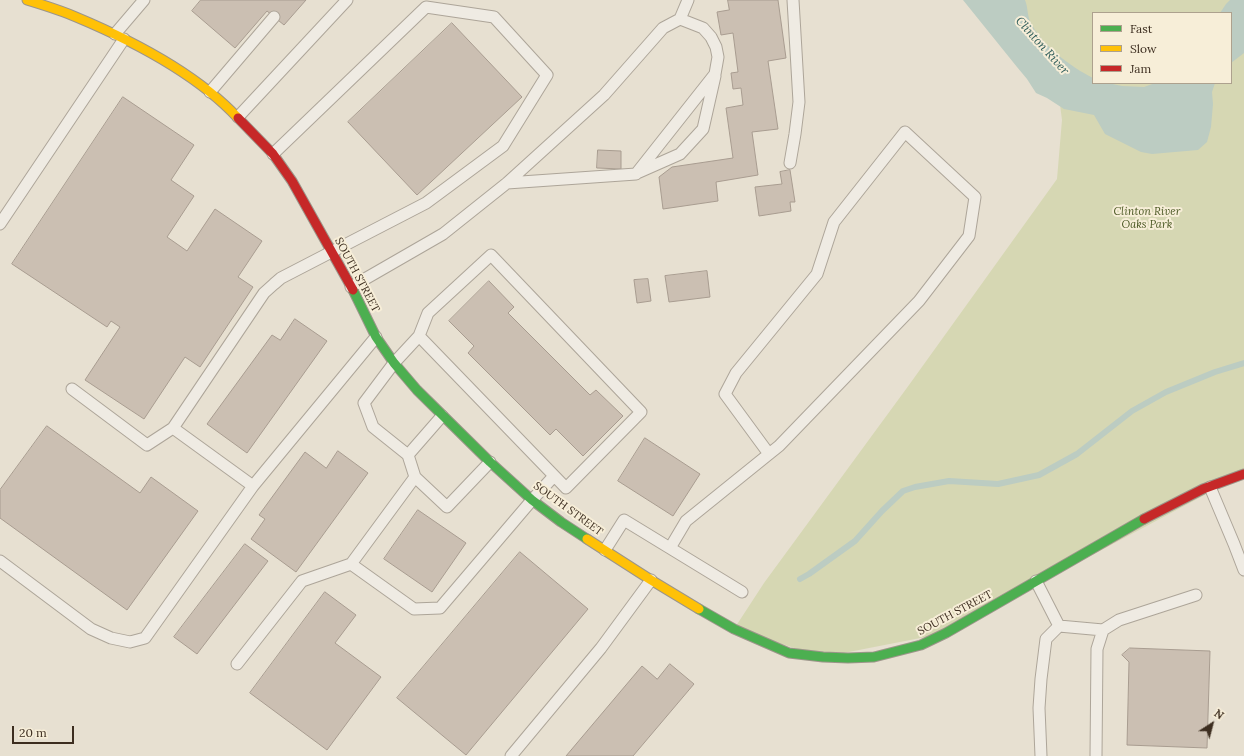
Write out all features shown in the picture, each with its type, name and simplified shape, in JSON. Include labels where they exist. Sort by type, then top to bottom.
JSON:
[{"type":"street","name":"SOUTH STREET","points":[[27,0],[52,4],[119,37],[188,76],[210,92],[238,116],[273,154],[292,181],[351,287],[376,337],[394,362],[417,390],[442,416],[532,500],[561,522],[651,580],[734,629],[789,653],[823,657],[874,657],[920,645],[946,633],[1115,534],[1170,505],[1244,474]]},
{"type":"lane","points":[[0,224],[144,0]]},
{"type":"lane","points":[[238,116],[347,0]]},
{"type":"lane","points":[[351,287],[443,234],[507,183],[604,94],[663,28],[680,19],[688,0]]},
{"type":"lane","points":[[790,163],[799,102],[793,0]]},
{"type":"lane","points":[[72,389],[147,445],[173,428],[264,294],[274,284],[281,278],[426,203],[504,146],[547,75],[494,16],[426,7],[273,154]]},
{"type":"lane","points":[[210,92],[274,17]]},
{"type":"lane","points":[[507,183],[636,174],[680,154],[704,129],[718,57],[716,47],[711,37],[703,28],[680,19]]},
{"type":"lane","points":[[636,174],[715,74]]},
{"type":"lane","points":[[670,548],[686,521],[779,446],[919,302],[969,236],[976,197],[905,132],[834,222],[817,274],[736,373],[725,394],[769,454]]},
{"type":"lane","points":[[419,336],[566,488],[641,412],[491,255],[428,313],[419,336],[394,362],[364,403],[373,427],[408,455],[415,477],[447,507],[490,462]]},
{"type":"lane","points":[[0,561],[91,629],[111,638],[130,642],[145,638],[253,486],[376,337]]},
{"type":"lane","points":[[408,455],[442,416]]},
{"type":"lane","points":[[173,428],[253,486]]},
{"type":"lane","points":[[350,564],[414,609],[440,608],[554,476]]},
{"type":"lane","points":[[238,664],[302,581],[350,564],[415,477]]},
{"type":"lane","points":[[1210,487],[1244,570]]},
{"type":"lane","points":[[605,550],[624,520],[742,592]]},
{"type":"lane","points":[[511,756],[601,648],[651,580]]},
{"type":"lane","points":[[1036,581],[1059,626]]},
{"type":"lane","points":[[1059,626],[1103,630],[1119,620],[1196,595]]},
{"type":"lane","points":[[1041,756],[1040,679],[1046,639],[1059,626]]},
{"type":"lane","points":[[1096,756],[1097,649],[1103,630]]},
{"type":"green space","name":"Clinton River Oaks Park","points":[[991,0],[1244,0],[1244,474],[946,633],[823,657],[734,629],[764,583],[1057,179],[1062,120],[1057,82]]},
{"type":"water","name":"Clinton River","points":[[963,0],[1025,0],[1030,21],[1041,38],[1057,54],[1075,68],[1092,77],[1092,84],[1144,87],[1152,84],[1215,84],[1212,92],[1213,104],[1211,127],[1207,142],[1198,150],[1152,154],[1141,152],[1105,134],[1094,115],[1064,109],[1036,93],[1027,79]]},
{"type":"water","points":[[1230,0],[1244,0],[1244,53],[1232,62],[1232,12],[1221,12]]},
{"type":"building","points":[[201,0],[306,0],[284,25],[267,11],[235,48],[192,11]]},
{"type":"building","points":[[728,0],[778,0],[786,58],[768,61],[778,129],[752,132],[758,175],[716,182],[718,201],[663,209],[659,177],[672,167],[733,158],[726,108],[743,105],[741,88],[733,89],[731,73],[738,72],[733,33],[721,35],[717,12],[729,10]]},
{"type":"building","points":[[452,23],[522,97],[417,195],[348,122]]},
{"type":"building","points":[[123,97],[194,145],[171,180],[194,196],[167,237],[187,251],[215,209],[262,241],[238,277],[253,287],[200,367],[185,357],[144,419],[85,380],[120,327],[111,321],[107,327],[12,264]]},
{"type":"building","points":[[598,150],[621,151],[621,169],[597,168]]},
{"type":"building","points":[[790,170],[795,202],[790,202],[791,211],[759,216],[755,187],[782,184],[780,172]]},
{"type":"building","points":[[707,271],[710,297],[669,302],[665,276]]},
{"type":"building","points":[[648,279],[651,301],[637,303],[634,280]]},
{"type":"building","points":[[489,281],[514,307],[508,313],[590,395],[596,390],[623,416],[583,456],[556,429],[550,435],[468,353],[474,346],[449,321]]},
{"type":"building","points":[[295,319],[327,341],[247,453],[207,424],[272,335],[280,340]]},
{"type":"building","points":[[47,426],[140,493],[151,477],[198,511],[127,610],[0,518],[0,490]]},
{"type":"building","points":[[645,438],[700,474],[673,516],[618,481]]},
{"type":"building","points":[[338,451],[368,473],[296,572],[251,539],[265,519],[259,515],[305,452],[326,468]]},
{"type":"building","points":[[418,510],[466,543],[432,592],[384,559]]},
{"type":"building","points":[[245,544],[268,561],[197,654],[174,637]]},
{"type":"building","points":[[520,552],[588,609],[466,755],[397,698]]},
{"type":"building","points":[[325,592],[356,615],[335,643],[381,677],[327,750],[250,693]]},
{"type":"building","points":[[1130,648],[1210,651],[1207,748],[1127,745],[1129,662],[1122,655]]},
{"type":"building","points":[[670,664],[694,684],[633,756],[566,756],[642,666],[657,679]]},
{"type":"waterway","points":[[800,579],[855,541],[882,511],[903,491],[915,487],[949,481],[998,484],[1039,475],[1077,454],[1132,411],[1166,392],[1215,372],[1244,363]]},
{"type":"traffic: fast","points":[[353,290],[376,337],[394,363],[417,390],[490,462],[532,500],[587,539]]},
{"type":"traffic: fast","points":[[699,609],[734,629],[789,653],[823,657],[874,657],[921,645],[946,633],[1144,519]]},
{"type":"traffic: slow","points":[[27,0],[70,14],[141,47],[203,87],[222,102],[238,118]]},
{"type":"traffic: slow","points":[[587,539],[699,609]]},
{"type":"traffic: jam","points":[[238,118],[273,154],[292,181],[353,290]]},
{"type":"traffic: jam","points":[[1144,519],[1203,489],[1244,474]]}]
